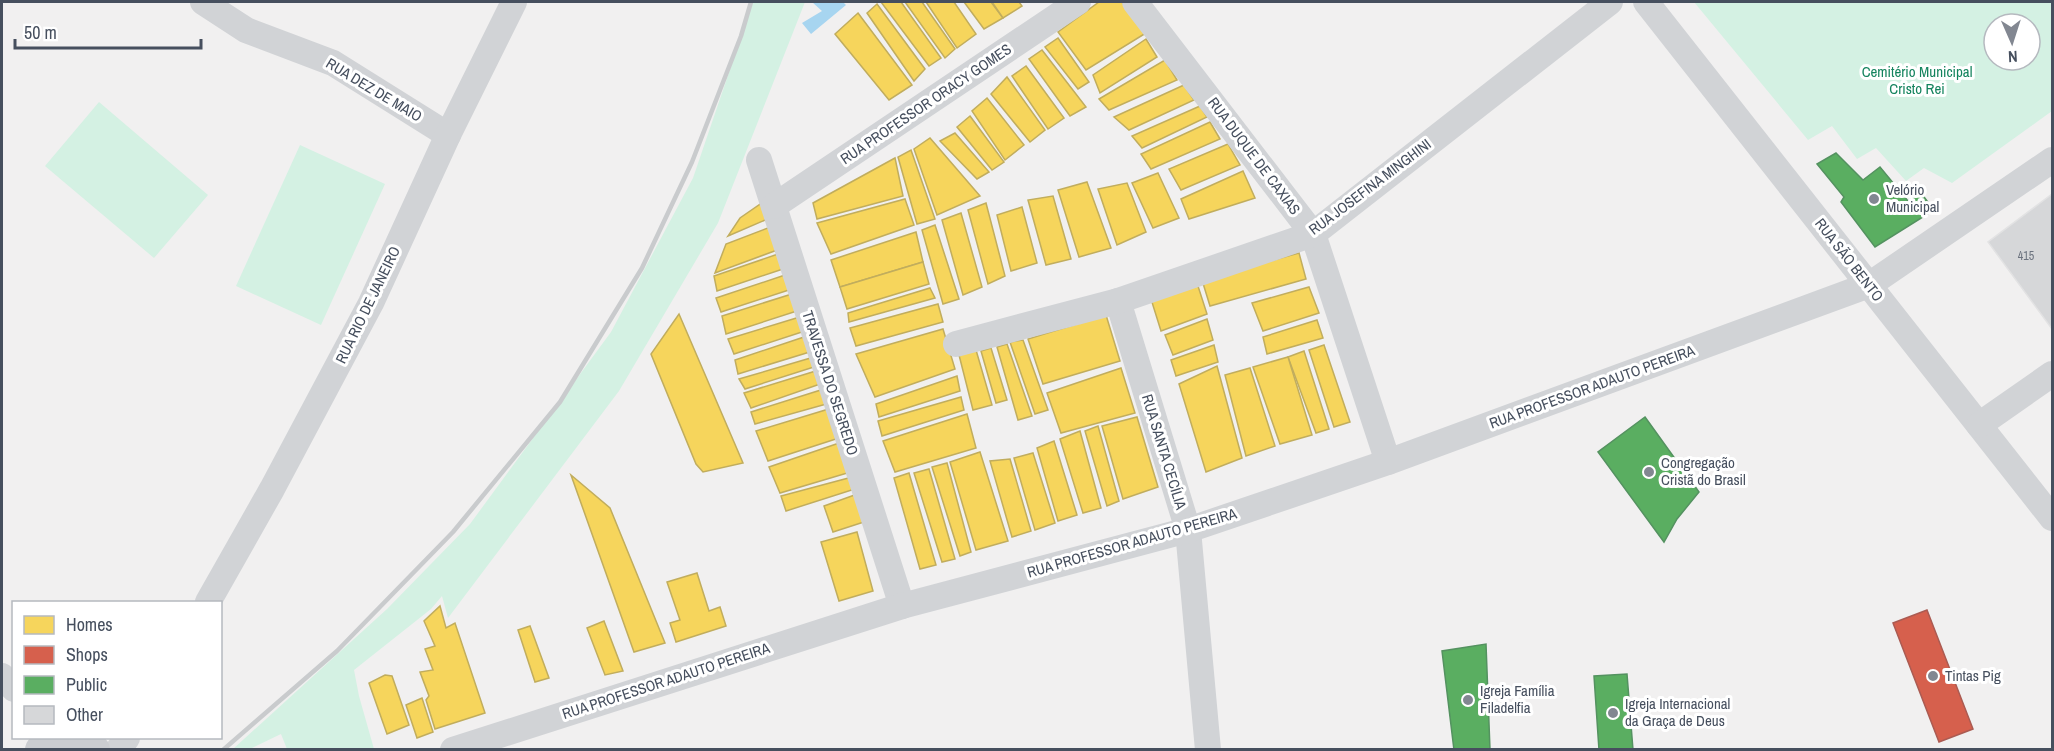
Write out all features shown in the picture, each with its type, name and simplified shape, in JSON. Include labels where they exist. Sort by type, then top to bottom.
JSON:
[{"type":"main road","points":[[44,744],[66,741],[88,744]]},
{"type":"street","name":"RUA DEZ DE MAIO","points":[[203,2],[246,30],[333,63],[448,135]]},
{"type":"street","name":"RUA RIO DE JANEIRO","points":[[209,601],[371,303],[448,135],[514,2]]},
{"type":"street","name":"RUA PROFESSOR ORACY GOMES","points":[[774,206],[1078,2]]},
{"type":"street","name":"RUA DUQUE DE CAXIAS","points":[[1135,2],[1313,234],[1388,462]]},
{"type":"street","name":"RUA JOSEFINA MINGHINI","points":[[956,344],[1118,301],[1313,234],[1610,2]]},
{"type":"street","name":"RUA SÃO BENTO","points":[[1646,2],[2052,518]]},
{"type":"street","name":"TRAVESSA DO SEGREDO","points":[[759,160],[902,606]]},
{"type":"street","name":"RUA PROFESSOR ADAUTO PEREIRA","points":[[453,750],[902,606],[1188,530],[1388,462],[1869,285],[2052,160]]},
{"type":"street","name":"RUA SANTA CECÍLIA","points":[[1118,301],[1188,530],[1208,750]]},
{"type":"street","points":[[1979,424],[2052,374]]},
{"type":"green space","points":[[753,2],[805,2],[718,223],[619,391],[448,618],[442,596],[431,609],[354,670],[374,749],[287,749],[281,734],[250,749],[233,749],[387,609],[470,524],[611,332],[693,178]]},
{"type":"green space","name":"Cemitério Municipal Cristo Rei","points":[[1694,2],[2052,2],[2052,111],[1952,183],[1924,168],[1906,181],[1876,148],[1857,159],[1832,126],[1808,140]]},
{"type":"green space","points":[[99,102],[208,195],[154,258],[45,166]]},
{"type":"green space","points":[[300,145],[385,184],[321,325],[236,286]]},
{"type":"water","points":[[812,2],[843,2],[846,5],[811,34],[802,23],[822,11]]},
{"type":"building: Homes","points":[[881,2],[901,2],[941,58],[929,66]]},
{"type":"building: Homes","points":[[905,2],[922,2],[955,49],[945,58]]},
{"type":"building: Homes","points":[[926,2],[954,2],[976,34],[957,48]]},
{"type":"building: Homes","points":[[964,2],[991,2],[1003,18],[984,29]]},
{"type":"building: Homes","points":[[992,2],[1019,2],[1022,6],[1003,18]]},
{"type":"building: Homes","points":[[1099,2],[1122,2],[1146,33],[1086,70],[1058,32]]},
{"type":"building: Homes","points":[[877,4],[925,69],[914,81],[867,13]]},
{"type":"building: Homes","points":[[858,13],[912,85],[889,100],[835,34]]},
{"type":"building: Homes","points":[[1058,38],[1089,82],[1078,89],[1045,47]]},
{"type":"building: Homes","points":[[1146,39],[1157,57],[1100,93],[1093,75]]},
{"type":"building: Homes","points":[[1042,50],[1086,107],[1070,116],[1029,59]]},
{"type":"building: Homes","points":[[1165,60],[1177,80],[1109,110],[1099,99]]},
{"type":"building: Homes","points":[[1026,66],[1064,118],[1048,129],[1012,76]]},
{"type":"building: Homes","points":[[1007,77],[1045,130],[1030,142],[991,94]]},
{"type":"building: Homes","points":[[1184,85],[1194,100],[1129,130],[1114,117]]},
{"type":"building: Homes","points":[[987,98],[1024,145],[1005,160],[972,111]]},
{"type":"building: Homes","points":[[1200,106],[1207,117],[1142,148],[1132,136]]},
{"type":"building: Homes","points":[[970,116],[1004,162],[992,170],[957,127]]},
{"type":"building: Homes","points":[[1210,122],[1220,139],[1151,169],[1141,154]]},
{"type":"building: Homes","points":[[955,133],[989,172],[977,179],[940,141]]},
{"type":"building: Homes","points":[[930,138],[980,196],[937,215],[914,149]]},
{"type":"building: Homes","points":[[1228,144],[1240,165],[1181,190],[1169,169]]},
{"type":"building: Homes","points":[[911,150],[935,219],[917,224],[898,157]]},
{"type":"building: Homes","points":[[895,158],[903,196],[817,219],[813,203]]},
{"type":"building: Homes","points":[[1243,171],[1255,198],[1189,219],[1181,199]]},
{"type":"building: Homes","points":[[1158,173],[1179,218],[1153,228],[1132,183]]},
{"type":"building: Homes","points":[[1087,182],[1111,248],[1079,257],[1058,190]]},
{"type":"building: Homes","points":[[1127,183],[1146,232],[1117,245],[1098,189]]},
{"type":"building: Homes","points":[[1053,196],[1071,259],[1046,265],[1028,200]]},
{"type":"building: Homes","points":[[905,199],[914,225],[831,254],[817,223]]},
{"type":"building: Homes","points":[[766,200],[772,217],[728,236],[740,218]]},
{"type":"building: Homes","points":[[986,203],[1005,276],[988,284],[968,210]]},
{"type":"building: Homes","points":[[1022,207],[1037,263],[1011,271],[997,215]]},
{"type":"building: Homes","points":[[961,213],[982,287],[963,295],[942,220]]},
{"type":"building: Homes","points":[[935,225],[959,299],[943,304],[922,230]]},
{"type":"building: Homes","points":[[773,226],[780,249],[715,273],[726,244]]},
{"type":"building: Homes","points":[[916,232],[923,262],[840,287],[831,260]]},
{"type":"building: Homes","points":[[781,253],[786,268],[717,291],[714,276]]},
{"type":"building: Homes","points":[[1299,253],[1306,279],[1210,306],[1202,280]]},
{"type":"building: Homes","points":[[923,262],[929,284],[847,309],[840,287]]},
{"type":"building: Homes","points":[[788,274],[792,289],[721,312],[716,298]]},
{"type":"building: Homes","points":[[1197,283],[1207,314],[1161,331],[1151,299]]},
{"type":"building: Homes","points":[[1309,287],[1319,313],[1263,331],[1252,303]]},
{"type":"building: Homes","points":[[930,288],[935,298],[849,322],[848,313]]},
{"type":"building: Homes","points":[[795,293],[800,310],[726,334],[722,316]]},
{"type":"building: Homes","points":[[938,304],[943,322],[856,346],[850,328]]},
{"type":"building: Homes","points":[[679,314],[743,463],[703,472],[696,464],[651,354]]},
{"type":"building: Homes","points":[[1106,315],[1120,361],[1043,384],[1028,339]]},
{"type":"building: Homes","points":[[803,316],[808,330],[734,354],[728,339]]},
{"type":"building: Homes","points":[[1207,319],[1213,340],[1173,355],[1165,335]]},
{"type":"building: Homes","points":[[1317,320],[1323,338],[1267,354],[1263,337]]},
{"type":"building: Homes","points":[[943,329],[955,369],[875,397],[856,354]]},
{"type":"building: Homes","points":[[807,336],[813,351],[738,374],[735,360]]},
{"type":"building: Homes","points":[[1023,340],[1048,410],[1035,414],[1010,342]]},
{"type":"building: Homes","points":[[1007,344],[1032,416],[1018,420],[997,347]]},
{"type":"building: Homes","points":[[1214,345],[1218,362],[1176,376],[1171,360]]},
{"type":"building: Homes","points":[[1324,345],[1350,422],[1334,427],[1309,350]]},
{"type":"building: Homes","points":[[991,348],[1007,400],[996,403],[981,351]]},
{"type":"building: Homes","points":[[976,350],[992,405],[973,410],[959,355]]},
{"type":"building: Homes","points":[[1304,351],[1329,429],[1316,433],[1288,357]]},
{"type":"building: Homes","points":[[814,357],[817,366],[745,389],[739,379]]},
{"type":"building: Homes","points":[[1288,357],[1312,435],[1280,444],[1253,367]]},
{"type":"building: Homes","points":[[1217,366],[1242,458],[1206,472],[1179,384]]},
{"type":"building: Homes","points":[[1121,368],[1135,413],[1061,433],[1047,393]]},
{"type":"building: Homes","points":[[1250,368],[1275,446],[1246,456],[1225,375]]},
{"type":"building: Homes","points":[[819,370],[823,383],[751,408],[744,393]]},
{"type":"building: Homes","points":[[957,376],[960,391],[879,417],[876,404]]},
{"type":"building: Homes","points":[[824,389],[830,403],[755,424],[751,412]]},
{"type":"building: Homes","points":[[961,397],[964,410],[882,436],[878,421]]},
{"type":"building: Homes","points":[[832,408],[842,437],[768,461],[756,431]]},
{"type":"building: Homes","points":[[967,414],[976,448],[895,472],[883,441]]},
{"type":"building: Homes","points":[[1137,417],[1158,487],[1123,499],[1102,426]]},
{"type":"building: Homes","points":[[1098,426],[1119,501],[1107,506],[1085,431]]},
{"type":"building: Homes","points":[[1080,431],[1101,508],[1083,513],[1060,439]]},
{"type":"building: Homes","points":[[845,441],[854,471],[780,493],[769,467]]},
{"type":"building: Homes","points":[[1054,441],[1077,515],[1058,521],[1037,448]]},
{"type":"building: Homes","points":[[980,452],[1008,541],[976,550],[950,462]]},
{"type":"building: Homes","points":[[1033,453],[1055,523],[1035,530],[1014,458]]},
{"type":"building: Homes","points":[[1010,459],[1031,531],[1012,537],[990,461]]},
{"type":"building: Homes","points":[[947,463],[971,552],[960,556],[932,467]]},
{"type":"building: Homes","points":[[929,469],[955,559],[942,562],[914,473]]},
{"type":"building: Homes","points":[[909,473],[936,565],[920,569],[894,478]]},
{"type":"building: Homes","points":[[571,475],[610,508],[665,643],[634,652]]},
{"type":"building: Homes","points":[[856,476],[858,488],[786,511],[781,496]]},
{"type":"building: Homes","points":[[860,493],[867,521],[833,532],[824,506]]},
{"type":"building: Homes","points":[[857,532],[873,591],[839,601],[821,542]]},
{"type":"building: Homes","points":[[697,573],[709,611],[720,607],[726,626],[676,642],[670,623],[680,620],[667,582]]},
{"type":"building: Homes","points":[[440,606],[446,628],[455,623],[485,713],[435,729],[426,700],[429,696],[420,672],[433,670],[425,649],[435,646],[424,621]]},
{"type":"building: Homes","points":[[604,621],[623,671],[605,675],[587,628]]},
{"type":"building: Homes","points":[[530,626],[549,678],[535,682],[518,630]]},
{"type":"building: Homes","points":[[385,675],[392,676],[409,725],[387,734],[369,683]]},
{"type":"building: Homes","points":[[422,698],[433,732],[417,738],[406,705]]},
{"type":"building: Shops","name":"Tintas Pig","points":[[1927,610],[1973,729],[1939,742],[1893,623]]},
{"type":"building: Public","name":"Velório Municipal","points":[[1836,153],[1863,180],[1880,167],[1908,201],[1921,193],[1934,210],[1875,247],[1841,202],[1844,197],[1817,164]]},
{"type":"building: Public","name":"Congregação Cristã do Brasil","points":[[1645,417],[1699,492],[1677,519],[1664,542],[1598,452]]},
{"type":"building: Public","name":"Igreja Família Filadelfia","points":[[1486,644],[1490,750],[1454,750],[1442,651]]},
{"type":"building: Public","name":"Igreja Internacional da Graça de Deus","points":[[1627,674],[1633,750],[1599,750],[1594,676]]},
{"type":"building: Other","points":[[2052,194],[2052,329],[1988,242]]},
{"type":"railway","points":[[223,750],[337,651],[453,532],[560,402],[642,268],[692,162],[741,36],[751,2]]},
{"type":"place","name":"Velório Municipal","points":[[1874,199]]},
{"type":"place","name":"Congregação Cristã do Brasil","points":[[1649,472]]},
{"type":"place","name":"Tintas Pig","points":[[1933,676]]},
{"type":"place","name":"Igreja Família Filadelfia","points":[[1468,700]]},
{"type":"place","name":"Igreja Internacional da Graça de Deus","points":[[1613,713]]}]
